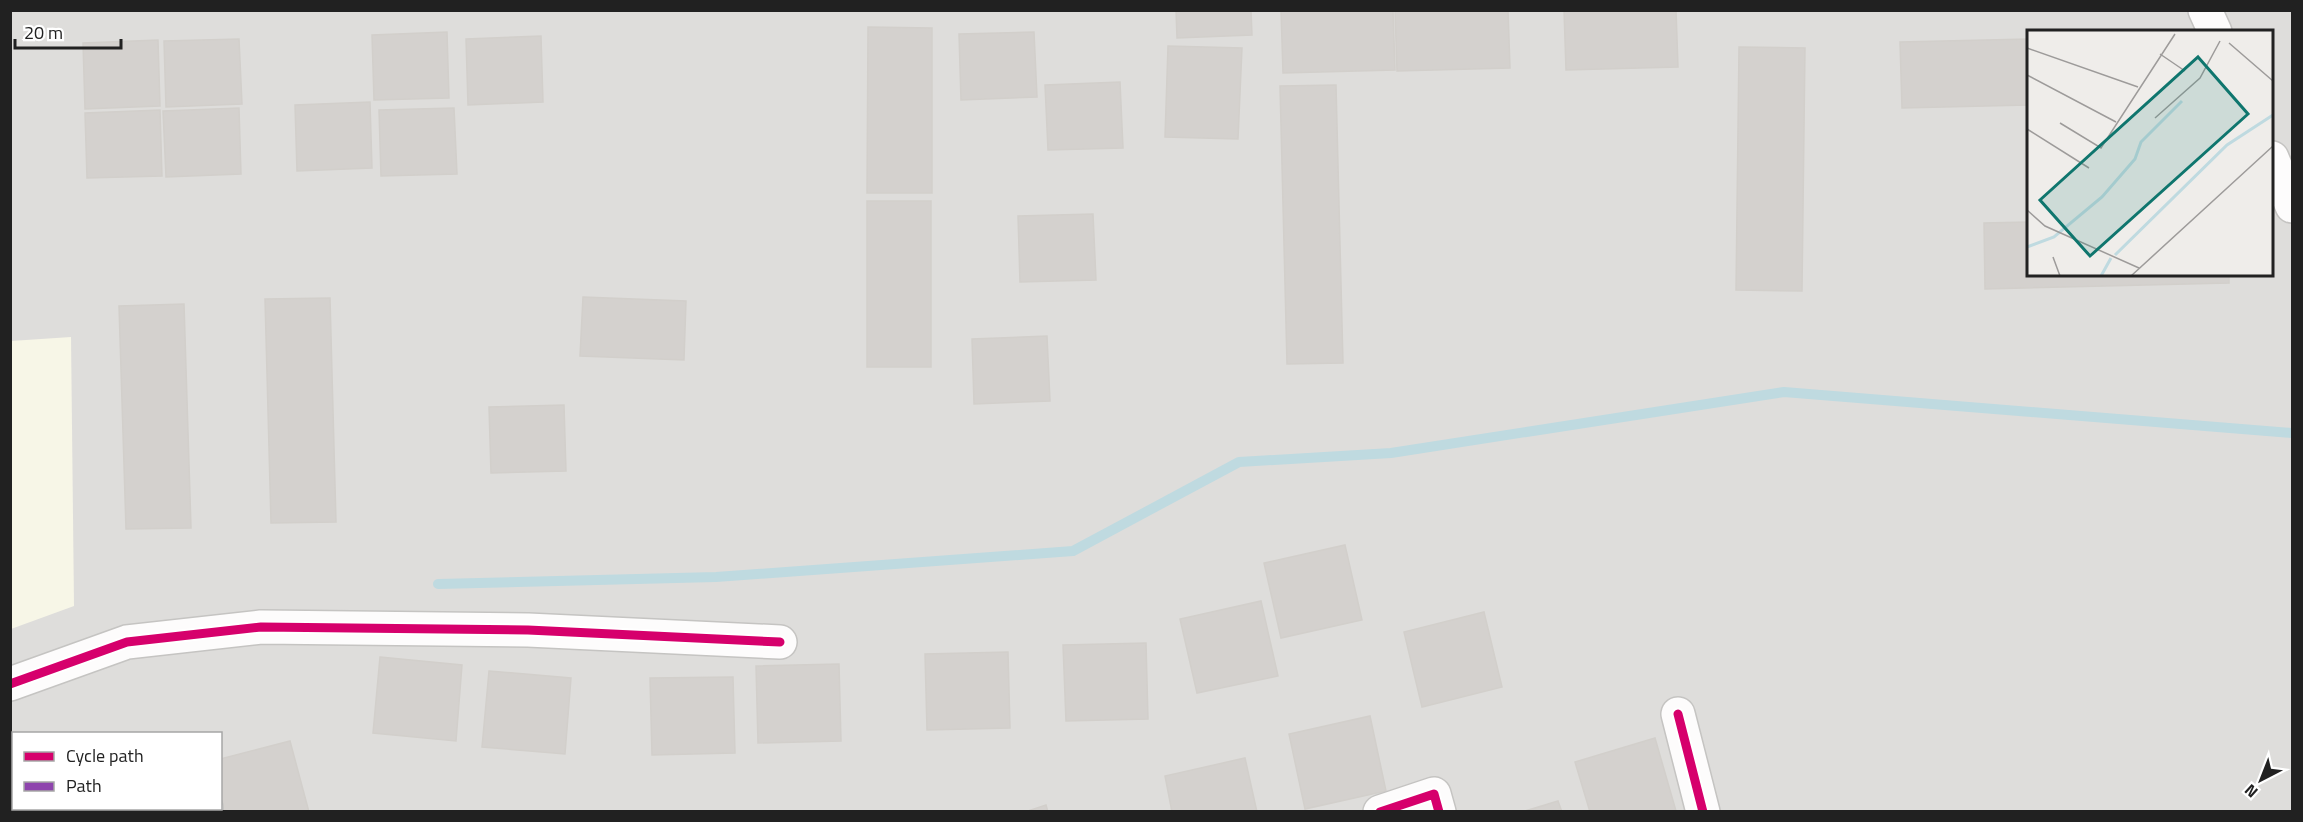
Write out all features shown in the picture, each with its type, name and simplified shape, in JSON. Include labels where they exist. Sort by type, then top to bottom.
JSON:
[{"type":"street","points":[[2205,10],[2214,30]]},
{"type":"street","points":[[2273,163],[2292,206]]},
{"type":"street","points":[[10,684],[127,642],[261,627],[528,630],[780,642]]},
{"type":"street","points":[[1678,714],[1703,812]]},
{"type":"street","points":[[1380,812],[1434,794],[1439,812]]},
{"type":"shaded area","points":[[11,11],[2292,11],[2292,811],[11,811]]},
{"type":"shaded area","points":[[71,337],[74,606],[11,629],[11,341]]},
{"type":"building","points":[[1176,10],[1251,10],[1252,35],[1177,38]]},
{"type":"building","points":[[1281,10],[1393,10],[1395,70],[1283,73]]},
{"type":"building","points":[[1395,10],[1508,10],[1510,68],[1397,71]]},
{"type":"building","points":[[1564,10],[1676,10],[1678,67],[1566,70]]},
{"type":"building","points":[[868,27],[932,28],[932,193],[867,193]]},
{"type":"building","points":[[447,32],[449,98],[374,100],[372,35]]},
{"type":"building","points":[[1034,32],[1037,97],[961,100],[959,34]]},
{"type":"building","points":[[541,36],[543,102],[468,105],[466,39]]},
{"type":"building","points":[[239,39],[242,104],[166,107],[164,41]]},
{"type":"building","points":[[2027,39],[2027,105],[1902,108],[1900,42]]},
{"type":"building","points":[[158,40],[160,106],[85,109],[83,43]]},
{"type":"building","points":[[1168,46],[1242,48],[1238,139],[1165,137]]},
{"type":"building","points":[[1739,47],[1805,48],[1802,291],[1736,290]]},
{"type":"building","points":[[1120,82],[1123,148],[1048,150],[1045,85]]},
{"type":"building","points":[[1336,85],[1343,363],[1287,364],[1280,86]]},
{"type":"building","points":[[370,102],[372,168],[297,171],[295,105]]},
{"type":"building","points":[[239,108],[241,174],[166,177],[163,111]]},
{"type":"building","points":[[454,108],[457,174],[381,176],[379,110]]},
{"type":"building","points":[[160,110],[162,176],[87,178],[85,113]]},
{"type":"building","points":[[867,201],[931,201],[931,367],[867,367]]},
{"type":"building","points":[[1093,214],[1096,280],[1020,282],[1018,216]]},
{"type":"building","points":[[2027,222],[2027,276],[2229,276],[2229,283],[1985,289],[1984,223]]},
{"type":"building","points":[[583,297],[686,301],[684,360],[580,356]]},
{"type":"building","points":[[330,298],[336,522],[271,523],[265,299]]},
{"type":"building","points":[[184,304],[191,528],[126,529],[119,306]]},
{"type":"building","points":[[1047,336],[1050,401],[974,404],[972,339]]},
{"type":"building","points":[[564,405],[566,471],[491,473],[489,407]]},
{"type":"building","points":[[1345,545],[1362,620],[1281,638],[1264,563]]},
{"type":"building","points":[[1261,601],[1278,676],[1197,693],[1180,619]]},
{"type":"building","points":[[1484,612],[1502,687],[1422,707],[1404,632]]},
{"type":"building","points":[[1146,643],[1148,719],[1066,721],[1063,645]]},
{"type":"building","points":[[1008,652],[1010,728],[927,730],[925,654]]},
{"type":"building","points":[[380,657],[462,665],[456,741],[373,733]]},
{"type":"building","points":[[839,664],[841,741],[758,743],[756,666]]},
{"type":"building","points":[[489,671],[571,678],[565,754],[482,747]]},
{"type":"building","points":[[733,677],[735,753],[652,755],[650,678]]},
{"type":"building","points":[[1370,716],[1386,791],[1305,809],[1289,734]]},
{"type":"building","points":[[1655,738],[1676,811],[1590,812],[1575,762]]},
{"type":"building","points":[[290,741],[309,812],[223,812],[222,758]]},
{"type":"building","points":[[1245,758],[1257,812],[1172,812],[1165,776]]},
{"type":"building","points":[[1558,801],[1562,812],[1522,812]]},
{"type":"building","points":[[1046,805],[1048,812],[1025,812]]},
{"type":"building","points":[[64,810],[150,810],[151,812],[65,812]]},
{"type":"waterway","points":[[438,584],[716,577],[1073,551],[1239,462],[1391,453],[1784,392],[2292,433]]},
{"type":"cycle path","points":[[10,684],[127,642],[261,627],[528,630],[780,642]]},
{"type":"cycle path","points":[[1678,714],[1703,812]]},
{"type":"cycle path","points":[[1380,812],[1434,794],[1439,812]]}]
